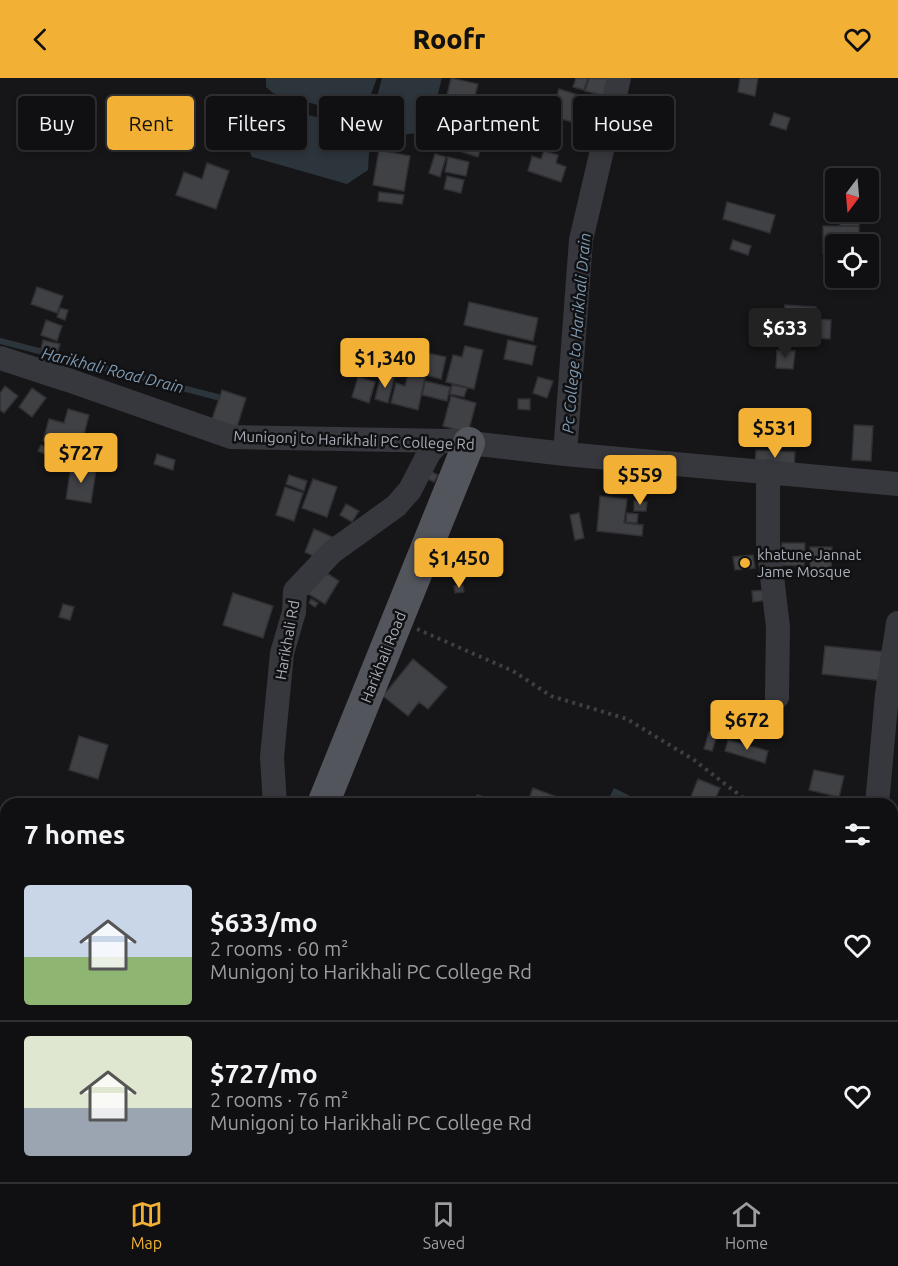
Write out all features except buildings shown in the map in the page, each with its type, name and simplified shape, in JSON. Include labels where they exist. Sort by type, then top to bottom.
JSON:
[{"type":"main road","name":"Harikhali Road","points":[[325,798],[398,620],[460,442]]},
{"type":"street","points":[[565,454],[581,240],[619,78]]},
{"type":"street","name":"Munigonj to Harikhali PC College Rd","points":[[0,358],[231,437],[460,442],[565,454],[898,484]]},
{"type":"street","name":"Harikhali Rd","points":[[275,798],[272,757],[282,653],[294,612],[294,591],[332,552],[396,506],[410,490],[429,453],[439,441],[460,442]]},
{"type":"street","points":[[768,471],[768,543],[778,627],[777,697]]},
{"type":"street","points":[[878,798],[887,694],[898,622]]},
{"type":"path","points":[[398,620],[513,671],[551,696],[627,719],[694,760],[743,798]]},
{"type":"shaded area","points":[[266,78],[377,78],[370,96],[319,96],[319,105],[307,102],[307,96],[284,96],[273,93],[266,87]]},
{"type":"shaded area","points":[[382,78],[442,78],[437,96],[416,96],[416,133],[404,135],[404,96],[377,96]]},
{"type":"shaded area","points":[[307,116],[319,118],[319,150],[369,150],[368,170],[347,184],[252,157],[249,150],[307,150]]},
{"type":"shaded area","points":[[614,788],[634,798],[609,798]]},
{"type":"waterway","name":"Harikhali Road Drain","points":[[0,341],[225,399]]},
{"type":"place","name":"khatune Jannat Jame Mosque","points":[[745,563]]},
{"type":"water label","name":"Pc College to Harikhali Drain","points":[[576,333]]}]
